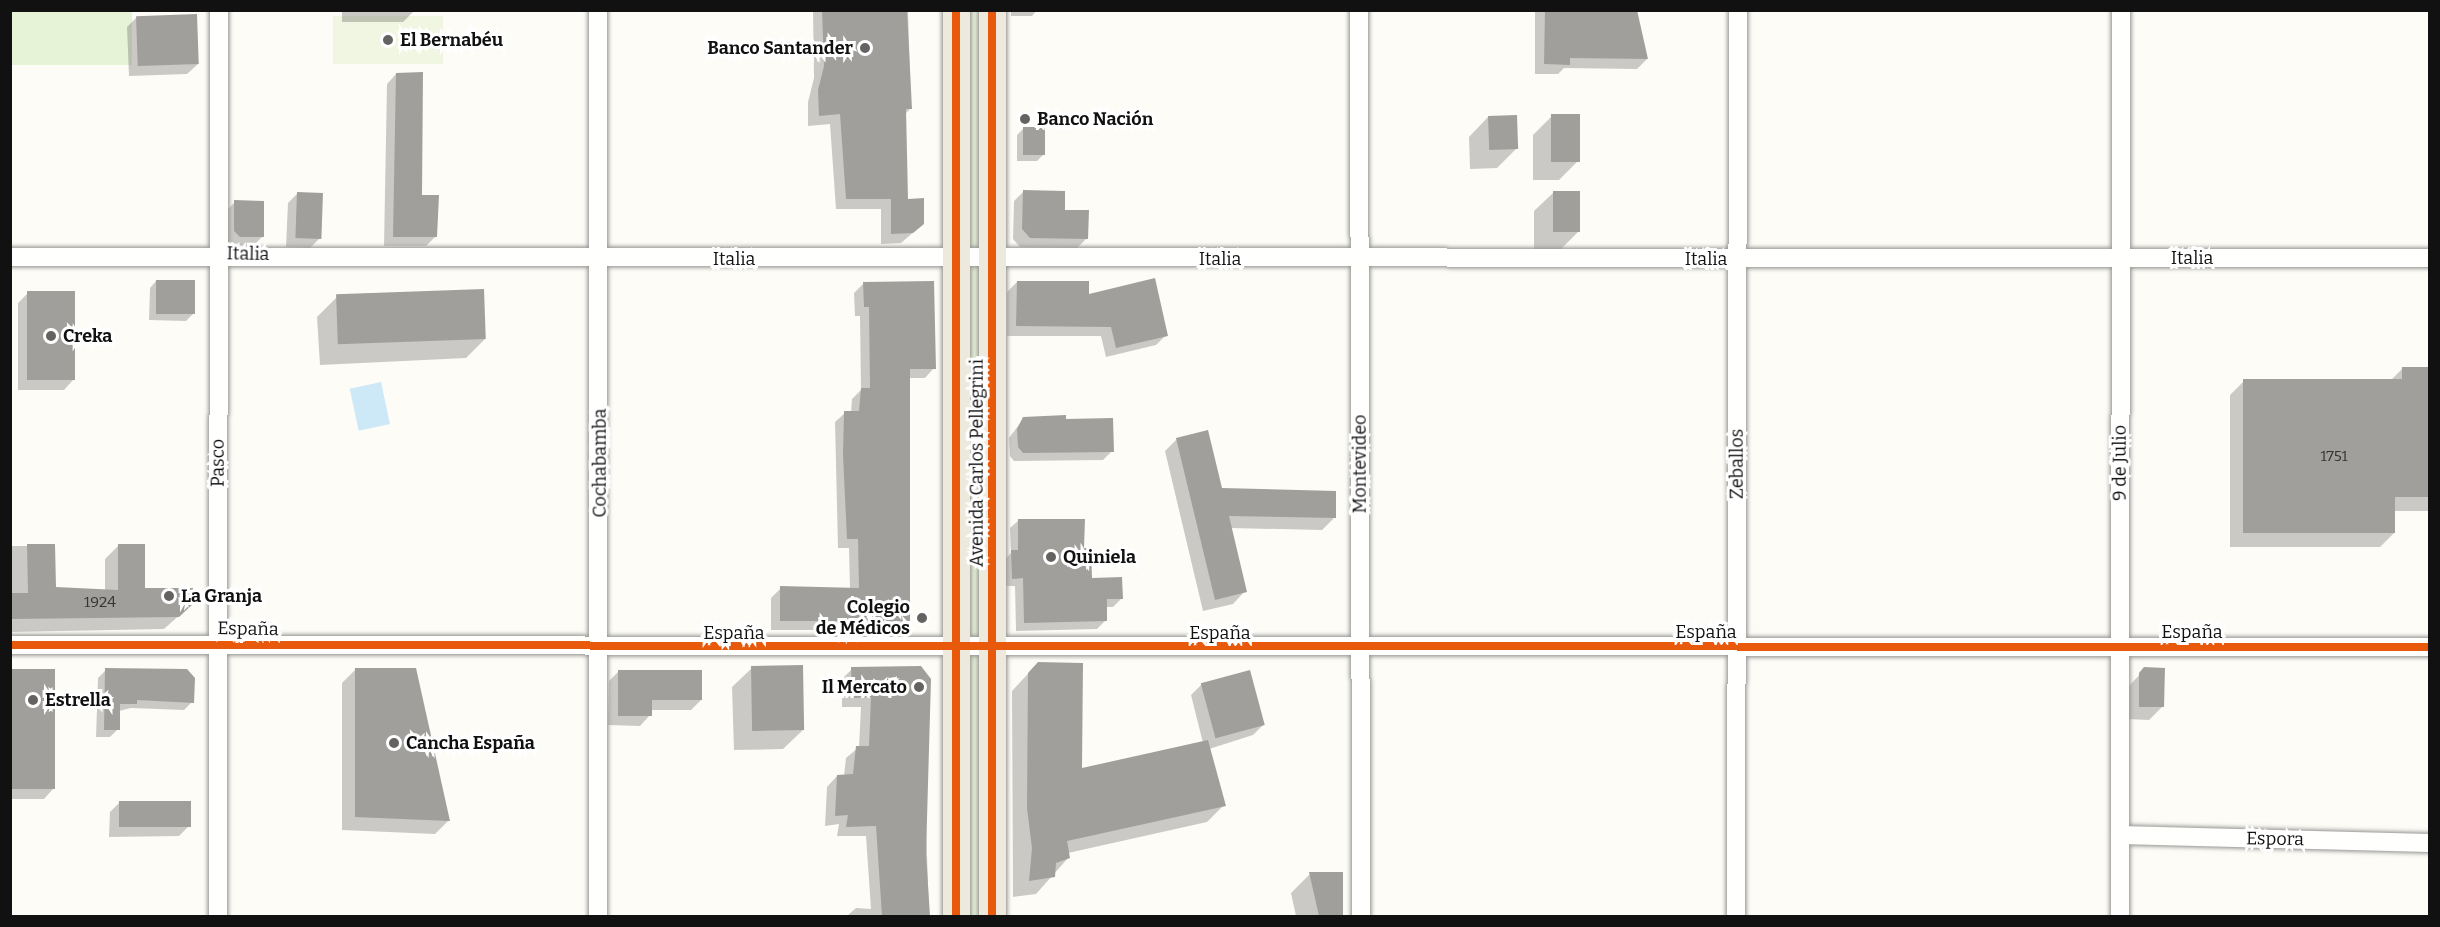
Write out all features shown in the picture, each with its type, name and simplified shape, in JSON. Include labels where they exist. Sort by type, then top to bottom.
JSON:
[{"type":"main road","name":"Avenida Carlos Pellegrini","points":[[956,10],[956,916]]},
{"type":"main road","name":"Avenida Carlos Pellegrini","points":[[992,10],[992,916]]},
{"type":"street","name":"Pasco","points":[[218,916],[219,10]]},
{"type":"street","name":"Cochabamba","points":[[598,10],[600,259],[598,916]]},
{"type":"street","name":"Montevideo","points":[[1359,10],[1361,916]]},
{"type":"street","name":"Zeballos","points":[[1736,916],[1738,10]]},
{"type":"street","name":"9 de Julio","points":[[2120,916],[2121,10]]},
{"type":"street","name":"Italia","points":[[10,257],[218,254],[600,259],[2430,258]]},
{"type":"street","name":"España","points":[[10,645],[218,643],[599,648],[2430,647]]},
{"type":"street","name":"Espora","points":[[2120,835],[2430,843]]},
{"type":"green space","points":[[956,10],[992,10],[992,916],[956,916]]},
{"type":"green space","points":[[10,11],[132,11],[132,65],[10,65]]},
{"type":"green space","name":"El Bernabéu","points":[[333,16],[443,16],[443,64],[333,64]]},
{"type":"water","points":[[381,382],[390,424],[359,431],[350,389]]},
{"type":"building","points":[[822,10],[907,10],[912,109],[906,109],[908,199],[924,198],[924,224],[913,233],[891,234],[891,199],[846,199],[840,114],[819,116],[818,90],[824,66]]},
{"type":"building","points":[[1545,10],[1637,10],[1648,59],[1570,58],[1570,65],[1544,64]]},
{"type":"building","points":[[197,14],[199,64],[138,66],[136,16]]},
{"type":"building","points":[[423,72],[422,195],[439,195],[437,237],[393,237],[396,73]]},
{"type":"building","points":[[1551,114],[1580,114],[1580,162],[1551,162]]},
{"type":"building","points":[[1517,115],[1518,149],[1489,150],[1488,116]]},
{"type":"building","points":[[1023,127],[1045,127],[1045,155],[1023,155]]},
{"type":"building","points":[[1023,190],[1065,191],[1065,210],[1089,210],[1088,239],[1030,238],[1022,229]]},
{"type":"building","points":[[1553,191],[1580,191],[1580,232],[1553,232]]},
{"type":"building","points":[[297,192],[323,193],[321,239],[295,238]]},
{"type":"building","points":[[234,200],[264,201],[264,237],[240,237],[234,231]]},
{"type":"building","points":[[1155,278],[1168,336],[1116,348],[1111,327],[1016,326],[1017,281],[1089,281],[1089,294]]},
{"type":"building","points":[[156,280],[195,280],[195,314],[156,314]]},
{"type":"building","points":[[934,281],[936,369],[910,369],[910,621],[780,621],[780,586],[859,588],[858,539],[847,539],[843,455],[844,411],[859,411],[861,388],[870,388],[869,307],[864,307],[863,282]]},
{"type":"building","points":[[484,289],[486,339],[338,344],[336,294]]},
{"type":"building","name":"Creka","points":[[27,291],[75,291],[75,380],[27,380]]},
{"type":"building","points":[[2402,367],[2430,367],[2430,497],[2395,497],[2395,533],[2243,533],[2243,379],[2402,379]]},
{"type":"building","points":[[1066,415],[1066,419],[1113,418],[1114,452],[1023,453],[1018,447],[1017,429],[1023,417]]},
{"type":"building","points":[[1208,430],[1222,488],[1336,491],[1336,518],[1229,516],[1247,592],[1215,600],[1176,438]]},
{"type":"building","points":[[1018,519],[1085,519],[1084,548],[1091,548],[1092,578],[1122,577],[1123,599],[1107,599],[1107,621],[1024,623],[1023,578],[1012,579],[1011,550],[1018,550]]},
{"type":"building","points":[[27,544],[55,544],[56,587],[118,590],[118,544],[145,544],[145,588],[193,588],[193,604],[179,617],[10,619],[10,593],[28,593]]},
{"type":"building","points":[[1038,662],[1083,663],[1082,768],[1208,740],[1226,806],[1067,841],[1070,858],[1056,863],[1055,877],[1029,881],[1032,848],[1027,808],[1028,673]]},
{"type":"building","points":[[803,665],[804,730],[752,731],[751,666]]},
{"type":"building","points":[[921,666],[931,679],[926,854],[930,916],[882,916],[876,826],[846,827],[848,815],[835,816],[837,775],[853,774],[856,746],[869,746],[871,697],[852,698],[851,667]]},
{"type":"building","points":[[2144,667],[2165,668],[2164,707],[2139,707],[2139,673]]},
{"type":"building","points":[[105,668],[187,669],[195,678],[194,703],[137,700],[137,704],[120,704],[120,730],[104,730]]},
{"type":"building","name":"Cancha España","points":[[355,668],[416,668],[450,821],[355,817]]},
{"type":"building","name":"Estrella","points":[[10,669],[55,669],[55,789],[10,789]]},
{"type":"building","points":[[618,670],[702,670],[702,700],[652,700],[652,716],[618,716]]},
{"type":"building","points":[[1250,670],[1265,725],[1215,738],[1201,683]]},
{"type":"building","points":[[119,801],[191,801],[191,827],[119,827]]},
{"type":"building","points":[[1309,872],[1343,872],[1343,916],[1319,916]]},
{"type":"cycle path","points":[[956,10],[956,916]]},
{"type":"cycle path","points":[[992,10],[992,916]]},
{"type":"cycle path","points":[[10,645],[2430,647]]},
{"type":"place","name":"El Bernabéu","points":[[388,40]]},
{"type":"place","name":"Banco Santander","points":[[865,48]]},
{"type":"place","name":"Banco Nación","points":[[1025,119]]},
{"type":"place","name":"Creka","points":[[51,336]]},
{"type":"place","name":"Quiniela","points":[[1051,557]]},
{"type":"place","name":"La Granja","points":[[169,596]]},
{"type":"place","name":"Colegio de Médicos","points":[[922,618]]},
{"type":"place","name":"Il Mercato","points":[[919,687]]},
{"type":"place","name":"Estrella","points":[[33,700]]},
{"type":"place","name":"Cancha España","points":[[394,743]]}]
